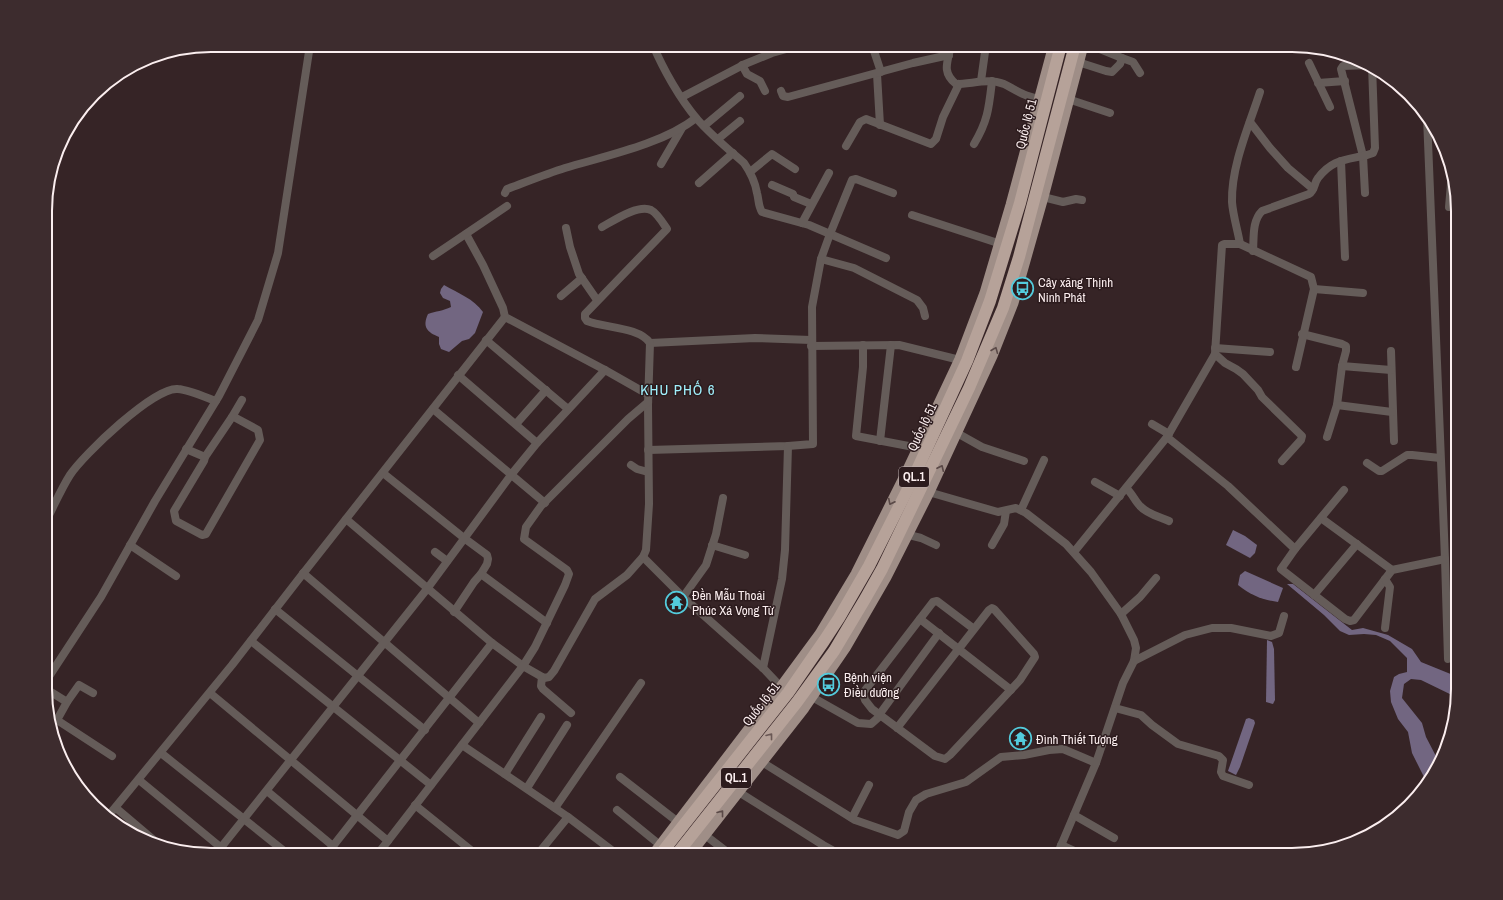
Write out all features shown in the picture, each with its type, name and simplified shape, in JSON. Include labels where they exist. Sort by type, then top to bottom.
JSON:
[{"type":"highway","name":"Quốc lộ 51","points":[[684,848],[701,832],[800,705],[866,599],[882,569],[916,486],[964,360],[990,301],[1004,245],[1020,203],[1042,102],[1059,52]]},
{"type":"highway","name":"Quốc lộ 51","points":[[662,848],[784,690],[824,641],[964,408],[969,388],[1004,302],[1019,257],[1064,98],[1074,52]]},
{"type":"highway","points":[[784,690],[800,705]]},
{"type":"main road","name":"Quốc lộ 51","points":[[1042,102],[1053,52]]},
{"type":"main road","name":"Quốc lộ 51","points":[[916,486],[957,433],[964,408],[992,356],[1013,303],[1043,197],[1064,98],[1081,52]]},
{"type":"main road","name":"Quốc lộ 51","points":[[800,705],[812,697],[862,620],[909,535],[916,486],[919,448],[964,360]]},
{"type":"main road","name":"Quốc lộ 51","points":[[661,848],[678,822],[784,690]]},
{"type":"main road","name":"Quốc lộ 51","points":[[693,848],[701,832]]},
{"type":"street","points":[[52,673],[101,597],[155,500],[216,401],[258,320],[278,253],[309,52]]},
{"type":"street","points":[[656,52],[696,118],[733,153],[750,172],[753,178],[759,207],[762,212],[802,223],[886,258]]},
{"type":"street","points":[[682,97],[742,65],[776,52]]},
{"type":"street","points":[[874,52],[879,73],[880,125]]},
{"type":"street","points":[[950,52],[946,67],[948,76],[953,81],[959,84],[992,81],[1003,84],[1026,96],[1042,102]]},
{"type":"street","points":[[981,81],[985,52]]},
{"type":"street","points":[[1107,52],[1133,62],[1140,73]]},
{"type":"street","points":[[781,92],[782,96],[788,97],[949,55]]},
{"type":"street","points":[[1078,62],[1112,72],[1120,64],[1122,58]]},
{"type":"street","points":[[1309,63],[1330,107]]},
{"type":"street","points":[[742,65],[749,76],[760,81],[765,90]]},
{"type":"street","points":[[1356,66],[1344,66],[1341,69],[1363,156],[1365,193]]},
{"type":"street","points":[[1253,251],[1256,216],[1262,211],[1309,194],[1323,171],[1334,163],[1372,153],[1375,148],[1372,74]]},
{"type":"street","points":[[974,144],[984,128],[989,109],[992,81]]},
{"type":"street","points":[[1318,83],[1345,81]]},
{"type":"street","points":[[846,146],[862,120],[866,119],[931,144],[936,139],[943,117],[959,84]]},
{"type":"street","points":[[1240,244],[1232,202],[1234,176],[1260,92]]},
{"type":"street","points":[[704,126],[740,96]]},
{"type":"street","points":[[1064,98],[1110,113]]},
{"type":"street","points":[[505,193],[507,189],[564,168],[604,157],[664,137],[682,128],[696,118]]},
{"type":"street","points":[[718,139],[740,121]]},
{"type":"street","points":[[1250,122],[1288,168],[1313,189]]},
{"type":"street","points":[[661,164],[682,128]]},
{"type":"street","points":[[1427,128],[1448,659]]},
{"type":"street","points":[[700,183],[733,153]]},
{"type":"street","points":[[750,172],[772,154],[795,169]]},
{"type":"street","points":[[1341,162],[1345,257]]},
{"type":"street","points":[[802,223],[829,173]]},
{"type":"street","points":[[648,450],[788,446],[811,445],[814,443],[811,343],[812,307],[821,258],[852,180],[854,179],[893,193]]},
{"type":"street","points":[[772,185],[811,204]]},
{"type":"street","points":[[1449,207],[1450,193]]},
{"type":"street","points":[[1043,197],[1063,202],[1076,198],[1082,200]]},
{"type":"street","points":[[433,256],[507,206]]},
{"type":"street","points":[[346,520],[454,612],[523,666],[544,678],[549,677],[554,672],[595,599],[627,575],[643,557],[646,550],[649,504],[648,398],[650,343],[646,337],[636,333],[587,321],[585,314],[667,229],[653,210],[645,208],[633,211],[602,226]]},
{"type":"street","points":[[912,215],[1004,245]]},
{"type":"street","points":[[566,228],[570,247],[579,274],[597,300]]},
{"type":"street","points":[[466,234],[483,265],[503,308],[505,317],[605,370],[648,398]]},
{"type":"street","points":[[1074,552],[1168,436],[1215,351],[1222,245],[1226,243],[1240,244],[1311,277],[1314,289],[1302,334],[1296,367]]},
{"type":"street","points":[[821,258],[854,268],[917,300],[923,308],[925,316]]},
{"type":"street","points":[[561,296],[582,278]]},
{"type":"street","points":[[1314,289],[1363,293]]},
{"type":"street","points":[[111,813],[210,693],[505,317]]},
{"type":"street","points":[[1302,334],[1346,346],[1337,405],[1327,437]]},
{"type":"street","points":[[650,343],[764,338],[811,343],[892,345],[964,360]]},
{"type":"street","points":[[486,340],[568,409]]},
{"type":"street","points":[[863,345],[863,367],[856,436],[919,448]]},
{"type":"street","points":[[880,441],[892,345]]},
{"type":"street","points":[[1215,351],[1270,352]]},
{"type":"street","points":[[1215,351],[1225,363],[1236,368],[1243,374],[1258,390],[1262,397],[1302,436],[1301,440],[1282,461]]},
{"type":"street","points":[[1391,351],[1394,441]]},
{"type":"street","points":[[1342,366],[1391,370]]},
{"type":"street","points":[[139,780],[221,848],[243,818],[267,791],[427,589],[511,475],[568,409],[605,370]]},
{"type":"street","points":[[458,375],[538,443]]},
{"type":"street","points":[[52,510],[70,475],[85,457],[110,431],[160,394],[177,388],[216,401]]},
{"type":"street","points":[[516,424],[546,390]]},
{"type":"street","points":[[383,848],[523,666],[535,647],[566,585],[569,574],[561,565],[524,539],[526,527],[545,503],[648,398]]},
{"type":"street","points":[[232,417],[258,430],[260,440],[206,534],[202,535],[176,521],[174,511],[205,457],[242,400]]},
{"type":"street","points":[[1337,405],[1392,412]]},
{"type":"street","points":[[433,409],[545,503]]},
{"type":"street","points":[[1152,424],[1228,486],[1295,549]]},
{"type":"street","points":[[957,433],[982,446],[1024,461]]},
{"type":"street","points":[[763,668],[782,579],[788,498],[788,446]]},
{"type":"street","points":[[186,449],[205,457]]},
{"type":"street","points":[[1367,463],[1379,471],[1382,471],[1407,455],[1412,454],[1419,457],[1440,458]]},
{"type":"street","points":[[1021,510],[1044,460]]},
{"type":"street","points":[[631,465],[637,469],[648,472]]},
{"type":"street","points":[[383,473],[487,555],[487,564],[454,612]]},
{"type":"street","points":[[1095,482],[1120,496]]},
{"type":"street","points":[[916,486],[998,512],[1016,508],[1021,510],[1066,544],[1074,552],[1091,572],[1121,614],[1134,640],[1136,648],[1134,661],[1123,683],[1096,763],[1060,848]]},
{"type":"street","points":[[1126,488],[1133,495],[1140,506],[1148,512],[1169,521]]},
{"type":"street","points":[[1344,490],[1295,549],[1281,569],[1345,619],[1350,621],[1354,620],[1392,570],[1445,559]]},
{"type":"street","points":[[683,597],[703,570],[712,545],[724,498]]},
{"type":"street","points":[[992,545],[1004,524],[1006,511]]},
{"type":"street","points":[[1321,518],[1392,570]]},
{"type":"street","points":[[909,535],[921,538],[936,545]]},
{"type":"street","points":[[1314,594],[1357,544]]},
{"type":"street","points":[[130,545],[176,576]]},
{"type":"street","points":[[712,545],[745,555]]},
{"type":"street","points":[[435,552],[447,561]]},
{"type":"street","points":[[643,557],[683,597],[763,668],[784,690]]},
{"type":"street","points":[[303,573],[479,723]]},
{"type":"street","points":[[481,574],[547,623]]},
{"type":"street","points":[[1121,614],[1140,598],[1156,578]]},
{"type":"street","points":[[1385,579],[1390,587],[1385,628]]},
{"type":"street","points":[[897,728],[992,608],[1034,654],[1035,658],[1033,662],[1011,690],[945,759],[935,756],[897,728],[880,715],[867,704],[863,693],[933,602],[937,601],[974,629]]},
{"type":"street","points":[[275,609],[425,730]]},
{"type":"street","points":[[1134,661],[1185,635],[1212,628],[1231,628],[1271,636],[1279,633],[1284,616]]},
{"type":"street","points":[[920,619],[1011,690]]},
{"type":"street","points":[[812,697],[858,723],[871,724],[880,715],[939,633]]},
{"type":"street","points":[[251,641],[431,784]]},
{"type":"street","points":[[267,791],[333,846],[492,643]]},
{"type":"street","points":[[542,677],[541,686],[543,689],[571,712]]},
{"type":"street","points":[[555,808],[641,683]]},
{"type":"street","points":[[93,693],[79,685],[58,716],[58,720],[112,756]]},
{"type":"street","points":[[52,693],[67,702]]},
{"type":"street","points":[[210,693],[388,841]]},
{"type":"street","points":[[1115,708],[1141,715],[1178,744],[1197,748],[1219,756],[1223,760],[1221,772],[1223,776],[1249,785]]},
{"type":"street","points":[[505,774],[542,717]]},
{"type":"street","points":[[526,788],[567,725]]},
{"type":"street","points":[[462,745],[568,817],[609,848]]},
{"type":"street","points":[[757,759],[852,818],[898,835],[902,834],[904,831],[912,805],[916,800],[926,794],[966,782],[1001,757],[1064,749],[1096,763]]},
{"type":"street","points":[[162,753],[280,848]]},
{"type":"street","points":[[620,777],[678,822]]},
{"type":"street","points":[[852,818],[869,785]]},
{"type":"street","points":[[734,789],[828,848]]},
{"type":"street","points":[[415,805],[468,848]]},
{"type":"street","points":[[116,808],[148,835]]},
{"type":"street","points":[[617,810],[658,848]]},
{"type":"street","points":[[1074,815],[1114,838]]},
{"type":"street","points":[[543,848],[568,817]]},
{"type":"street","points":[[701,832],[722,848]]},
{"type":"street","points":[[1061,845],[1068,848]]},
{"type":"shaded area","points":[[444,285],[475,303],[483,312],[475,333],[469,339],[462,341],[449,352],[441,349],[439,337],[431,333],[426,326],[428,314],[451,307],[450,301],[443,298],[440,293]]},
{"type":"shaded area","points":[[1233,530],[1245,536],[1257,545],[1255,553],[1250,558],[1226,545]]},
{"type":"shaded area","points":[[1245,571],[1283,588],[1278,602],[1267,600],[1247,592],[1238,585],[1240,575]]},
{"type":"shaded area","points":[[1287,584],[1293,584],[1352,630],[1363,628],[1388,635],[1412,649],[1421,662],[1451,674],[1451,695],[1421,680],[1411,679],[1404,684],[1402,698],[1422,723],[1426,737],[1436,756],[1424,777],[1412,753],[1408,732],[1398,719],[1391,702],[1390,691],[1394,677],[1407,672],[1407,658],[1390,641],[1376,635],[1349,635],[1340,631],[1324,615]]},
{"type":"shaded area","points":[[1267,640],[1272,642],[1274,649],[1275,700],[1273,704],[1266,702]]},
{"type":"shaded area","points":[[1249,718],[1254,720],[1255,723],[1236,775],[1228,771],[1246,719]]},
{"type":"place","name":"Cây xăng Thịnh Ninh Phát","points":[[1022,289]]},
{"type":"place","name":"Đền Mẫu Thoải Phúc Xá Vọng Từ","points":[[677,602]]},
{"type":"place","name":"Bệnh viện Điều dưỡng","points":[[828,684]]},
{"type":"place","name":"Đình Thiết Tượng","points":[[1020,739]]},
{"type":"district","name":"KHU PHỐ 6","points":[[678,389]]}]
